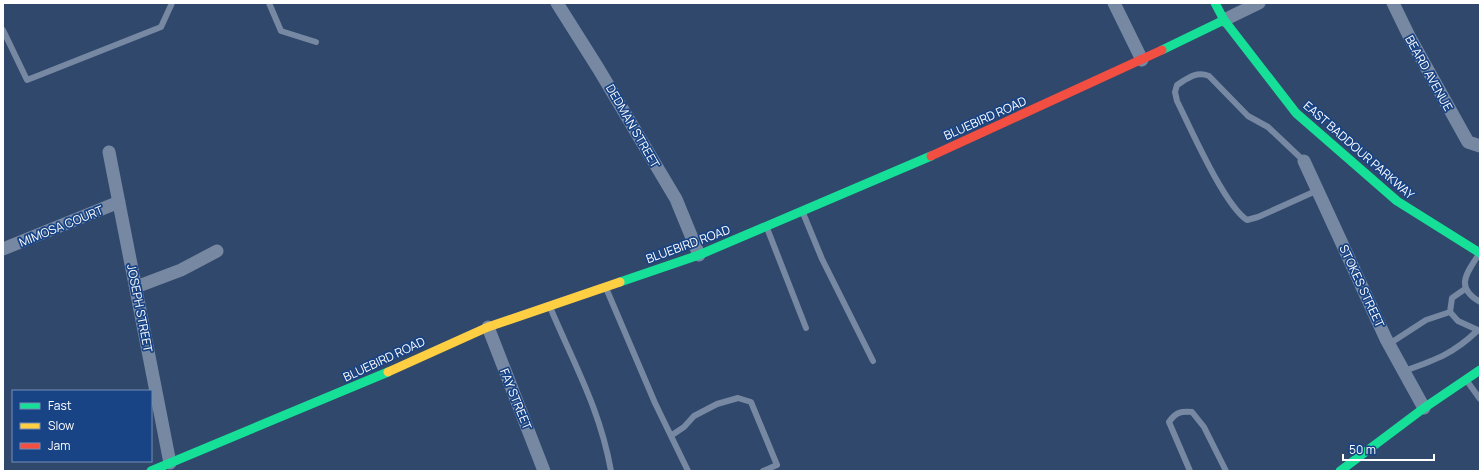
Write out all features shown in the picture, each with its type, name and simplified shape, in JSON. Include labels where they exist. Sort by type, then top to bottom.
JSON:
[{"type":"street","name":"DEDMAN STREET","points":[[557,3],[598,68],[676,199],[699,255]]},
{"type":"street","points":[[1114,3],[1142,60]]},
{"type":"street","name":"EAST BADDOUR PARKWAY","points":[[1215,3],[1224,20],[1296,113],[1397,201],[1480,253]]},
{"type":"street","points":[[1224,20],[1258,3]]},
{"type":"street","name":"BEARD AVENUE","points":[[1393,3],[1410,38],[1474,144]]},
{"type":"street","name":"BLUEBIRD ROAD","points":[[151,471],[350,389],[488,327],[699,255],[802,212],[878,180],[1142,60],[1224,20]]},
{"type":"street","name":"JOSEPH STREET","points":[[109,152],[170,463]]},
{"type":"street","name":"STOKES STREET","points":[[1304,162],[1389,344],[1424,408]]},
{"type":"street","name":"MIMOSA COURT","points":[[3,249],[119,202]]},
{"type":"street","points":[[136,287],[181,270],[217,251]]},
{"type":"street","name":"FAY STREET","points":[[488,327],[544,471]]},
{"type":"street","points":[[1340,471],[1424,408],[1480,370]]},
{"type":"lane","points":[[3,30],[27,80],[161,27],[172,3]]},
{"type":"lane","points":[[269,3],[281,31],[316,42]]},
{"type":"lane","points":[[1304,162],[1268,127],[1248,116],[1209,76],[1201,73],[1192,75],[1177,85],[1175,92],[1177,101],[1223,190],[1239,215],[1247,220],[1258,217],[1318,190]]},
{"type":"lane","points":[[802,212],[822,259],[873,361]]},
{"type":"lane","points":[[767,226],[806,328]]},
{"type":"lane","points":[[1480,253],[1464,277],[1465,289],[1472,297],[1480,302]]},
{"type":"lane","points":[[605,286],[655,403],[672,435],[688,471]]},
{"type":"lane","points":[[1404,371],[1451,353],[1479,331],[1458,321],[1450,312],[1452,298],[1465,289]]},
{"type":"lane","points":[[550,306],[590,394],[606,444],[611,471]]},
{"type":"lane","points":[[1389,344],[1426,320],[1450,312]]},
{"type":"lane","points":[[1466,379],[1480,399]]},
{"type":"lane","points":[[672,435],[684,427],[694,416],[717,404],[738,398],[751,402],[777,465],[763,471]]},
{"type":"lane","points":[[1190,471],[1169,422],[1174,415],[1182,411],[1192,412],[1204,427],[1226,471]]},
{"type":"traffic: fast","points":[[1215,3],[1224,20],[1296,113],[1397,201],[1480,253]]},
{"type":"traffic: fast","points":[[1162,50],[1224,20]]},
{"type":"traffic: fast","points":[[620,282],[699,255],[931,156]]},
{"type":"traffic: fast","points":[[1340,471],[1424,408],[1480,370]]},
{"type":"traffic: fast","points":[[151,471],[388,372]]},
{"type":"traffic: slow","points":[[388,372],[488,327],[620,282]]},
{"type":"traffic: jam","points":[[931,156],[1162,50]]}]
